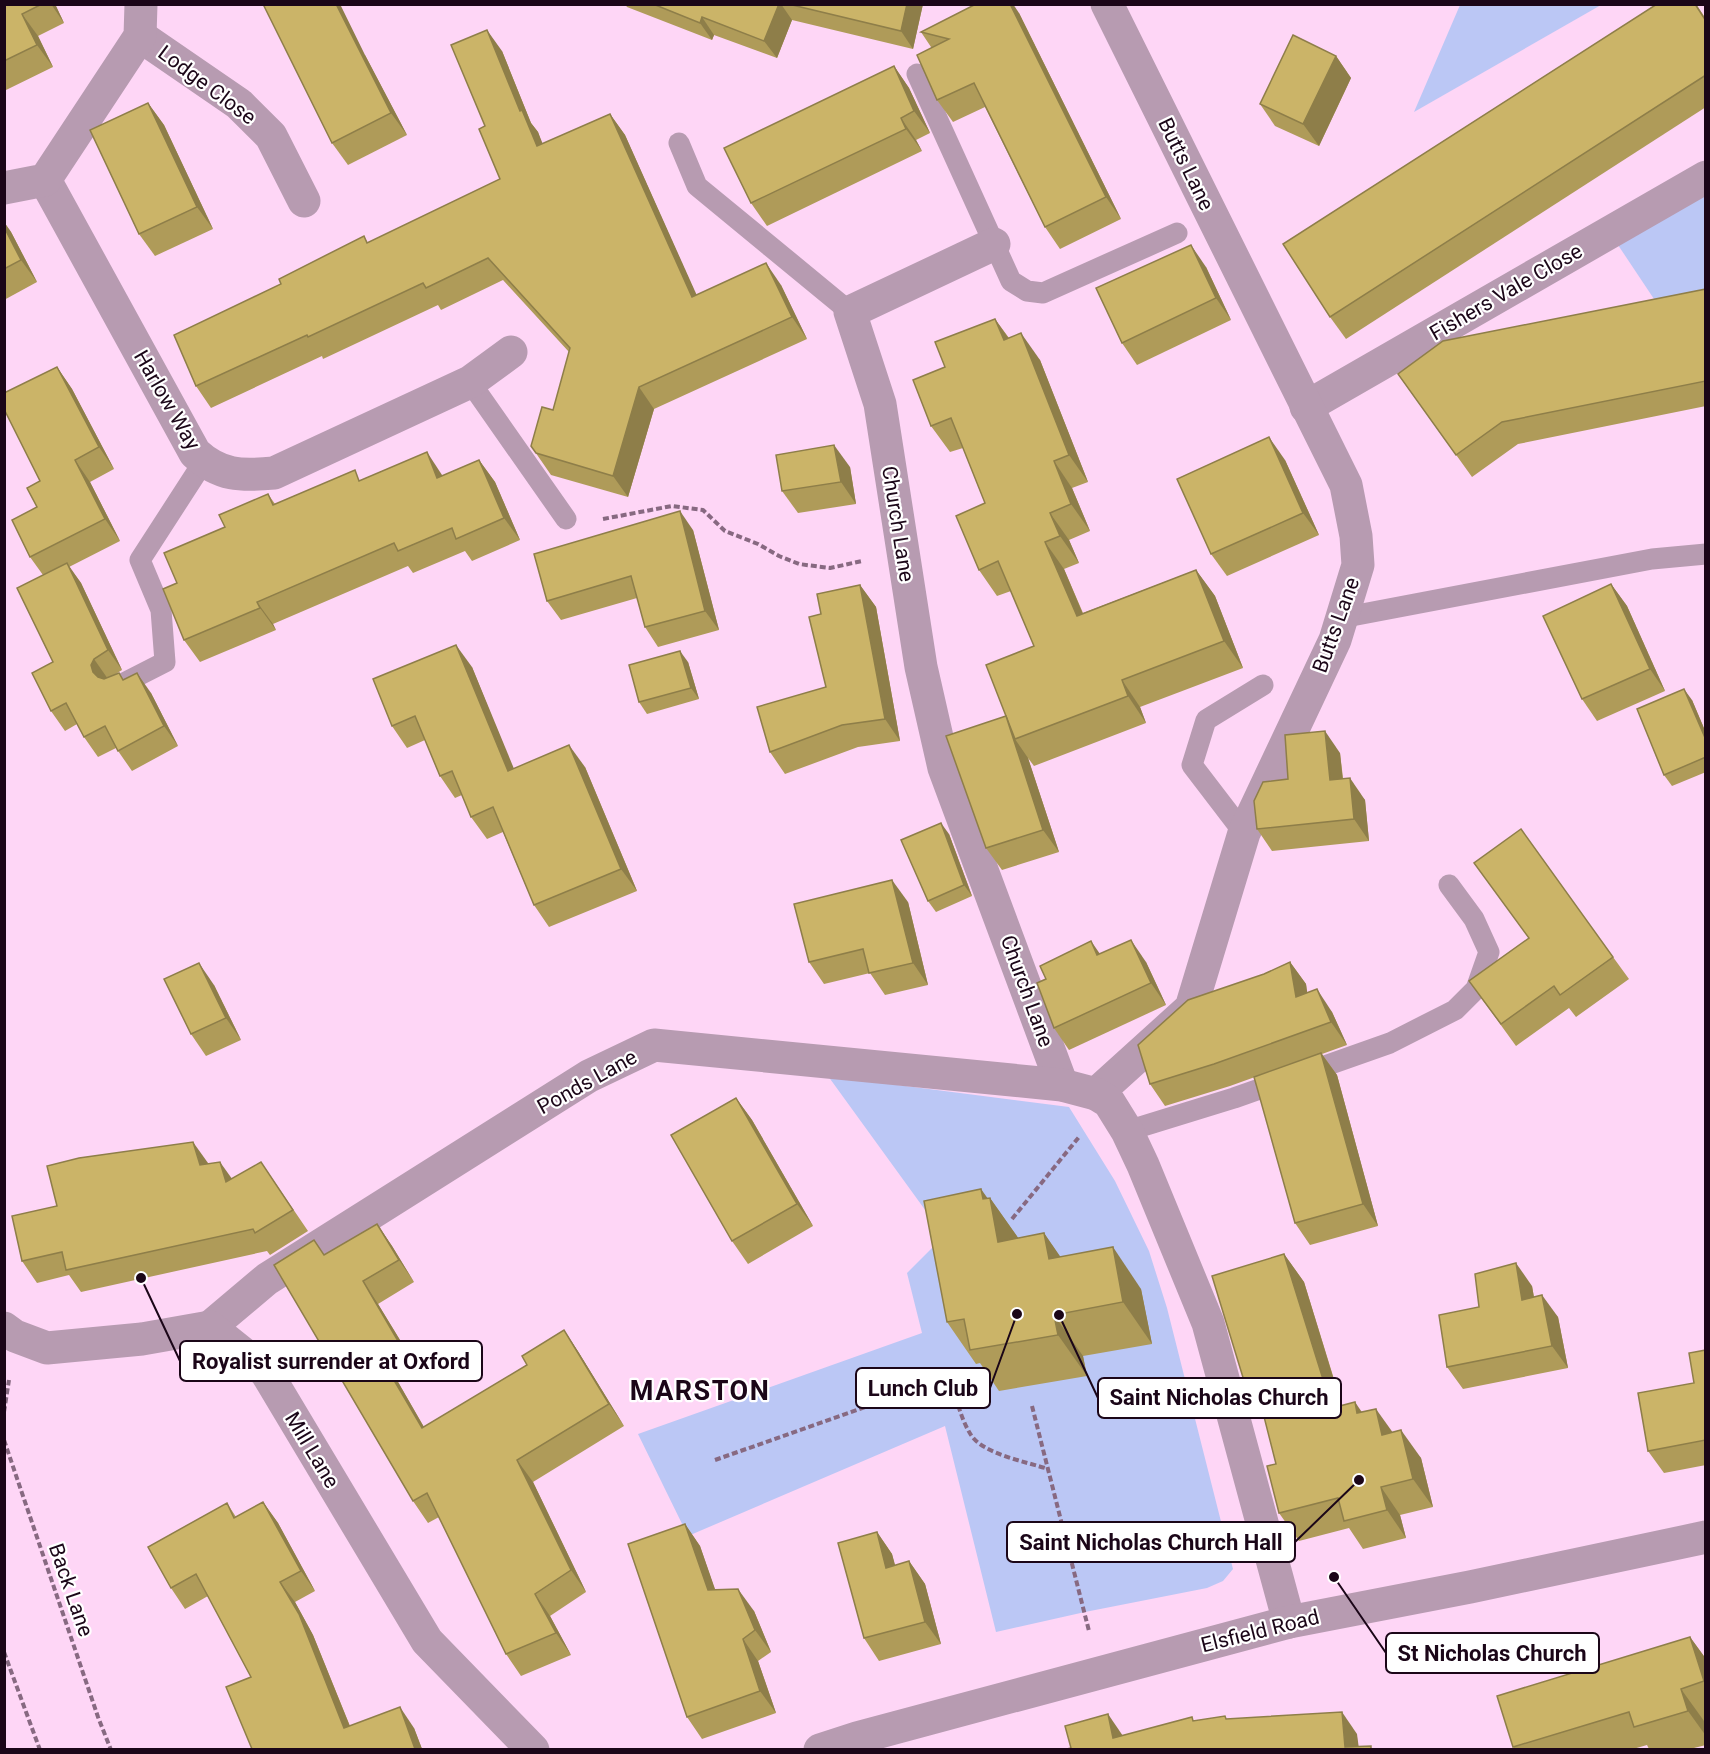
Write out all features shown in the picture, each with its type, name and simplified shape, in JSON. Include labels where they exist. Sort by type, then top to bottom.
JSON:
[{"type":"street","name":"Lodge Close","points":[[45,180],[140,36],[141,4]]},
{"type":"street","name":"Butts Lane","points":[[1102,1098],[1191,1008],[1244,833],[1335,640],[1358,565],[1356,536],[1346,485],[1107,4]]},
{"type":"street","name":"Lodge Close","points":[[140,36],[239,104],[271,136],[304,201]]},
{"type":"street","name":"Fishers Vale Close","points":[[1306,407],[1706,177]]},
{"type":"street","points":[[4,188],[45,180]]},
{"type":"street","name":"Harlow Way","points":[[45,180],[195,453],[224,472],[247,476],[274,473],[470,382],[511,352]]},
{"type":"street","points":[[850,312],[994,244]]},
{"type":"street","name":"Church Lane","points":[[850,312],[880,404],[921,667],[944,768],[1062,1085]]},
{"type":"street","name":"Ponds Lane","points":[[210,1327],[267,1279],[589,1076],[654,1046],[1062,1085]]},
{"type":"street","points":[[1062,1085],[1102,1098],[1127,1131],[1143,1165],[1208,1323],[1289,1622]]},
{"type":"street","points":[[4,1328],[15,1336],[48,1348],[142,1340],[210,1327]]},
{"type":"street","name":"Mill Lane","points":[[210,1327],[266,1372],[427,1641],[534,1749]]},
{"type":"street","name":"Elsfield Road","points":[[820,1749],[1289,1622],[1470,1587],[1706,1537]]},
{"type":"lane","points":[[917,74],[1011,281],[1027,291],[1043,293],[1177,233]]},
{"type":"lane","points":[[679,143],[697,186],[850,312]]},
{"type":"lane","points":[[470,382],[566,519]]},
{"type":"lane","points":[[118,686],[165,662],[160,610],[140,560],[204,461]]},
{"type":"lane","points":[[1341,618],[1652,559],[1706,554]]},
{"type":"lane","points":[[1244,833],[1192,765],[1206,720],[1263,685]]},
{"type":"lane","points":[[1127,1131],[1234,1098],[1390,1043],[1455,1010],[1476,989],[1489,952],[1474,919],[1449,885]]},
{"type":"path","points":[[566,519],[610,519],[672,506],[703,510],[725,531],[758,544],[779,556],[799,564],[830,568],[902,549]]},
{"type":"path","points":[[1012,1218],[1102,1098]]},
{"type":"path","points":[[715,1460],[950,1377],[972,1437],[986,1449],[1048,1469]]},
{"type":"path","points":[[1032,1406],[1085,1612],[1097,1673]]},
{"type":"path","name":"Back Lane","points":[[4,1440],[98,1717],[111,1749]]},
{"type":"path","points":[[4,1652],[40,1749]]},
{"type":"shaded area","points":[[1460,4],[1601,5],[1414,112]]},
{"type":"shaded area","points":[[1705,195],[1705,291],[1654,299],[1618,245]]},
{"type":"shaded area","points":[[828,1076],[1069,1107],[1115,1181],[1149,1251],[1167,1308],[1233,1569],[1223,1581],[1207,1588],[996,1632],[945,1426],[688,1536],[638,1434],[922,1333],[907,1273],[944,1236]]},
{"type":"building","points":[[4,4],[42,4],[22,14],[37,45],[4,61]]},
{"type":"building","points":[[263,4],[336,4],[391,113],[332,143]]},
{"type":"building","points":[[653,4],[779,4],[764,41],[702,17],[700,23]]},
{"type":"building","points":[[788,4],[907,4],[901,31]]},
{"type":"building","points":[[976,4],[1010,4],[1106,197],[1045,227],[974,83],[937,100],[917,55],[949,39],[921,32]]},
{"type":"building","points":[[1657,4],[1695,4],[1706,21],[1706,75],[1330,317],[1283,244]]},
{"type":"building","points":[[487,30],[537,146],[610,114],[692,297],[766,263],[792,317],[639,387],[613,476],[536,453],[531,446],[542,407],[553,410],[570,348],[488,258],[426,288],[423,283],[196,386],[174,335],[281,284],[279,279],[364,236],[367,243],[500,179],[479,129],[485,126],[451,45]]},
{"type":"building","points":[[1293,35],[1336,56],[1303,124],[1260,104]]},
{"type":"building","points":[[894,66],[914,111],[901,118],[906,129],[751,203],[724,148]]},
{"type":"building","points":[[148,103],[197,207],[139,234],[90,130]]},
{"type":"building","points":[[4,227],[21,260],[4,269]]},
{"type":"building","points":[[1191,245],[1216,298],[1122,343],[1096,288]]},
{"type":"building","points":[[1706,289],[1706,381],[1502,422],[1456,455],[1398,374],[1443,341]]},
{"type":"building","points":[[995,319],[1004,340],[1021,333],[1069,455],[1054,461],[1071,504],[1050,513],[1060,536],[1045,542],[1077,616],[1196,570],[1224,641],[1122,680],[1128,696],[1015,739],[986,665],[1034,646],[998,561],[979,570],[956,516],[985,503],[951,418],[931,426],[913,380],[945,367],[935,342]]},
{"type":"building","points":[[57,367],[99,447],[75,460],[105,519],[30,557],[12,520],[37,507],[27,488],[40,481],[4,409],[4,393]]},
{"type":"building","points":[[1269,437],[1303,513],[1211,554],[1177,479]]},
{"type":"building","points":[[834,445],[841,482],[782,491],[776,455]]},
{"type":"building","points":[[427,452],[437,478],[479,460],[504,518],[456,539],[452,528],[398,551],[394,543],[257,602],[260,608],[184,640],[163,589],[177,583],[164,553],[225,527],[219,515],[268,494],[273,505],[355,470],[359,481]]},
{"type":"building","points":[[680,511],[705,611],[645,627],[631,576],[547,601],[534,554]]},
{"type":"building","points":[[67,563],[108,650],[94,659],[91,665],[93,672],[104,679],[119,673],[123,680],[137,673],[164,726],[118,751],[105,726],[84,737],[66,703],[51,711],[32,673],[53,662],[17,588]]},
{"type":"building","points":[[1611,584],[1650,669],[1582,699],[1543,616]]},
{"type":"building","points":[[860,585],[885,719],[842,725],[770,752],[757,707],[826,687],[809,617],[821,614],[817,594]]},
{"type":"building","points":[[456,645],[508,771],[569,745],[621,869],[534,905],[493,807],[471,817],[452,771],[440,776],[415,716],[392,726],[373,679]]},
{"type":"building","points":[[680,651],[691,688],[639,702],[629,665]]},
{"type":"building","points":[[1684,689],[1706,740],[1706,757],[1664,775],[1637,709]]},
{"type":"building","points":[[1006,716],[1043,830],[986,848],[946,736]]},
{"type":"building","points":[[1325,731],[1330,780],[1350,778],[1354,819],[1257,829],[1254,801],[1263,782],[1288,779],[1285,735]]},
{"type":"building","points":[[941,823],[964,885],[928,901],[901,840]]},
{"type":"building","points":[[1521,829],[1613,957],[1560,995],[1554,986],[1501,1024],[1469,981],[1529,938],[1474,863]]},
{"type":"building","points":[[892,880],[913,963],[869,973],[863,949],[809,962],[794,904]]},
{"type":"building","points":[[1131,940],[1151,983],[1054,1028],[1037,983],[1046,979],[1040,966],[1091,941],[1097,955]]},
{"type":"building","points":[[1290,962],[1296,997],[1317,989],[1331,1022],[1214,1064],[1150,1084],[1138,1045],[1188,1000],[1264,974]]},
{"type":"building","points":[[199,963],[226,1018],[191,1034],[164,979]]},
{"type":"building","points":[[1321,1053],[1363,1204],[1295,1223],[1254,1077]]},
{"type":"building","points":[[736,1098],[797,1204],[732,1241],[671,1135]]},
{"type":"building","points":[[193,1142],[200,1165],[220,1162],[226,1182],[261,1162],[293,1210],[255,1233],[253,1229],[66,1270],[62,1252],[22,1261],[12,1216],[57,1206],[47,1166],[79,1158]]},
{"type":"building","points":[[981,1189],[983,1199],[990,1198],[998,1242],[1044,1233],[1049,1259],[1113,1247],[1123,1302],[1054,1315],[1058,1335],[970,1350],[964,1319],[947,1322],[924,1201]]},
{"type":"building","points":[[377,1224],[399,1260],[363,1281],[398,1341],[378,1353],[422,1428],[527,1365],[522,1356],[564,1330],[609,1404],[517,1460],[571,1570],[535,1594],[556,1633],[506,1654],[427,1493],[413,1501],[274,1265],[314,1240],[324,1255]]},
{"type":"building","points":[[1284,1254],[1332,1408],[1355,1402],[1357,1413],[1376,1409],[1382,1435],[1401,1430],[1413,1479],[1381,1487],[1387,1510],[1344,1521],[1338,1498],[1279,1513],[1267,1466],[1276,1464],[1255,1381],[1245,1384],[1212,1276]]},
{"type":"building","points":[[1516,1263],[1522,1300],[1542,1295],[1552,1346],[1447,1367],[1439,1315],[1479,1307],[1475,1274]]},
{"type":"building","points":[[1706,1350],[1706,1440],[1648,1451],[1638,1393],[1694,1383],[1689,1353]]},
{"type":"building","points":[[263,1502],[301,1571],[280,1582],[299,1614],[344,1728],[400,1707],[415,1749],[252,1749],[226,1687],[251,1677],[196,1574],[171,1588],[148,1547],[227,1503],[234,1518]]},
{"type":"building","points":[[685,1524],[708,1590],[738,1589],[755,1630],[743,1639],[760,1691],[687,1717],[628,1544]]},
{"type":"building","points":[[877,1532],[886,1568],[909,1561],[925,1622],[864,1638],[838,1543]]},
{"type":"building","points":[[1690,1637],[1704,1681],[1681,1689],[1688,1711],[1634,1727],[1629,1712],[1513,1747],[1497,1696]]},
{"type":"building","points":[[1342,1712],[1345,1747],[1371,1746],[1371,1749],[1067,1749],[1071,1748],[1065,1726],[1108,1714],[1113,1738],[1192,1717],[1193,1721],[1225,1716],[1226,1719]]},
{"type":"place","name":"Royalist surrender at Oxford","points":[[141,1278]]},
{"type":"place","name":"Lunch Club","points":[[1017,1314]]},
{"type":"place","name":"Saint Nicholas Church","points":[[1059,1315]]},
{"type":"place","name":"Saint Nicholas Church Hall","points":[[1359,1480]]},
{"type":"place","name":"St Nicholas Church","points":[[1334,1577]]},
{"type":"district","name":"MARSTON","points":[[700,1391]]}]
